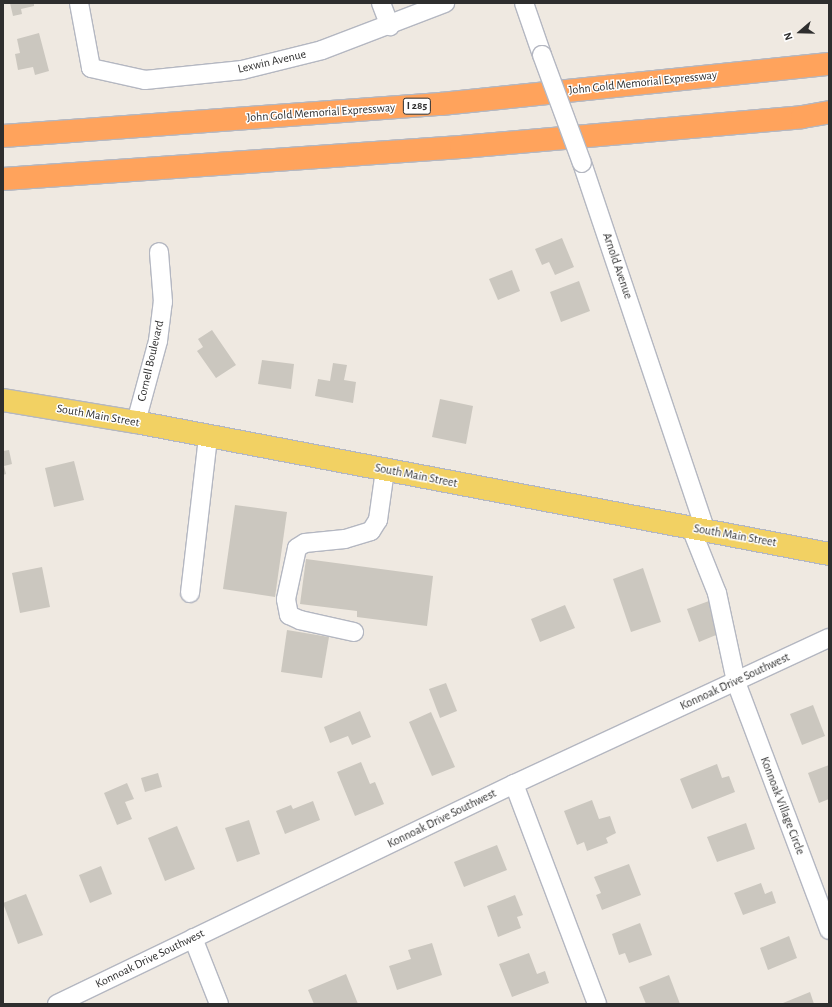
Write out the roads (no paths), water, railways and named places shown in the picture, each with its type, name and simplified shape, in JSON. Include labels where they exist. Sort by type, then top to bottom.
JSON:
[{"type":"highway","name":"John Gold Memorial Expressway","points":[[3,136],[441,104],[829,64]]},
{"type":"highway","points":[[3,179],[461,147],[802,117],[829,112]]},
{"type":"main road","name":"South Main Street","points":[[3,400],[136,422],[208,437],[829,554]]},
{"type":"street","name":"Lexwin Avenue","points":[[79,3],[91,68],[145,80],[242,70],[322,50],[390,26],[445,3]]},
{"type":"street","points":[[381,3],[390,26]]},
{"type":"street","name":"Arnold Avenue","points":[[524,3],[582,163],[698,529],[717,593],[736,682]]},
{"type":"street","name":"Cornell Boulevard","points":[[136,422],[158,341],[163,302],[159,252]]},
{"type":"street","points":[[190,593],[208,437]]},
{"type":"street","points":[[354,632],[300,620],[289,615],[286,600],[297,548],[305,544],[345,539],[371,531],[378,520],[385,470]]},
{"type":"street","name":"Konnoak Drive Southwest","points":[[57,1004],[514,784],[829,638]]},
{"type":"street","name":"Konnoak Village Circle","points":[[736,682],[829,930]]},
{"type":"street","points":[[514,784],[597,1004]]},
{"type":"street","points":[[193,938],[219,1004]]}]
